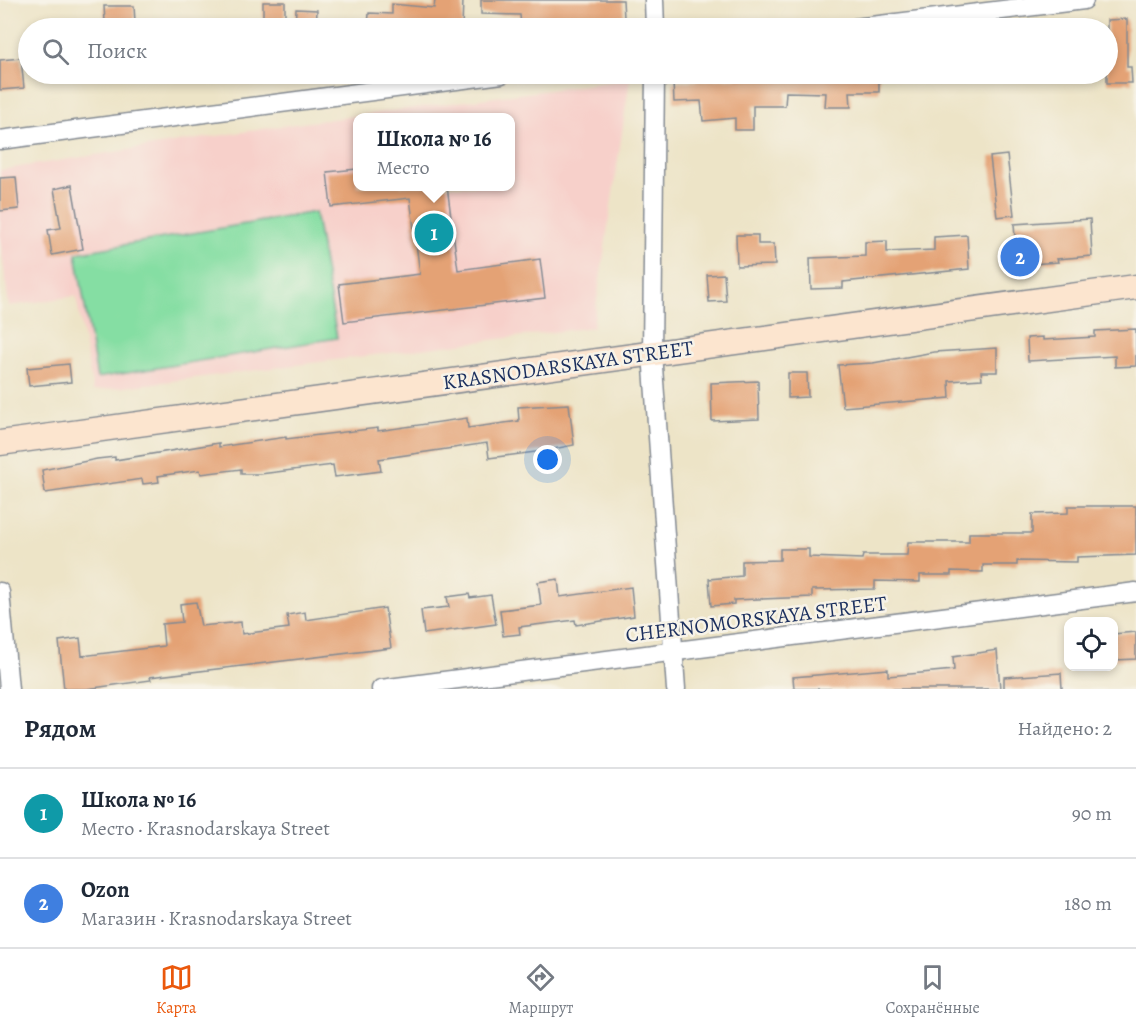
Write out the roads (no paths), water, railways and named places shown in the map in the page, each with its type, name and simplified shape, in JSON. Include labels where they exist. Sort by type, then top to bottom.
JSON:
[{"type":"street","points":[[654,0],[654,18]]},
{"type":"street","points":[[937,18],[1084,0]]},
{"type":"street","points":[[0,140],[426,84]]},
{"type":"street","points":[[655,84],[652,353],[671,652],[676,689]]},
{"type":"street","name":"KRASNODARSKAYA STREET","points":[[0,443],[1136,287]]},
{"type":"street","points":[[0,592],[9,689]]},
{"type":"street","name":"CHERNOMORSKAYA STREET","points":[[381,689],[1136,592]]},
{"type":"place","name":"Школа № 16","points":[[434,233]]},
{"type":"place","name":"Ozon","points":[[1020,257]]}]
